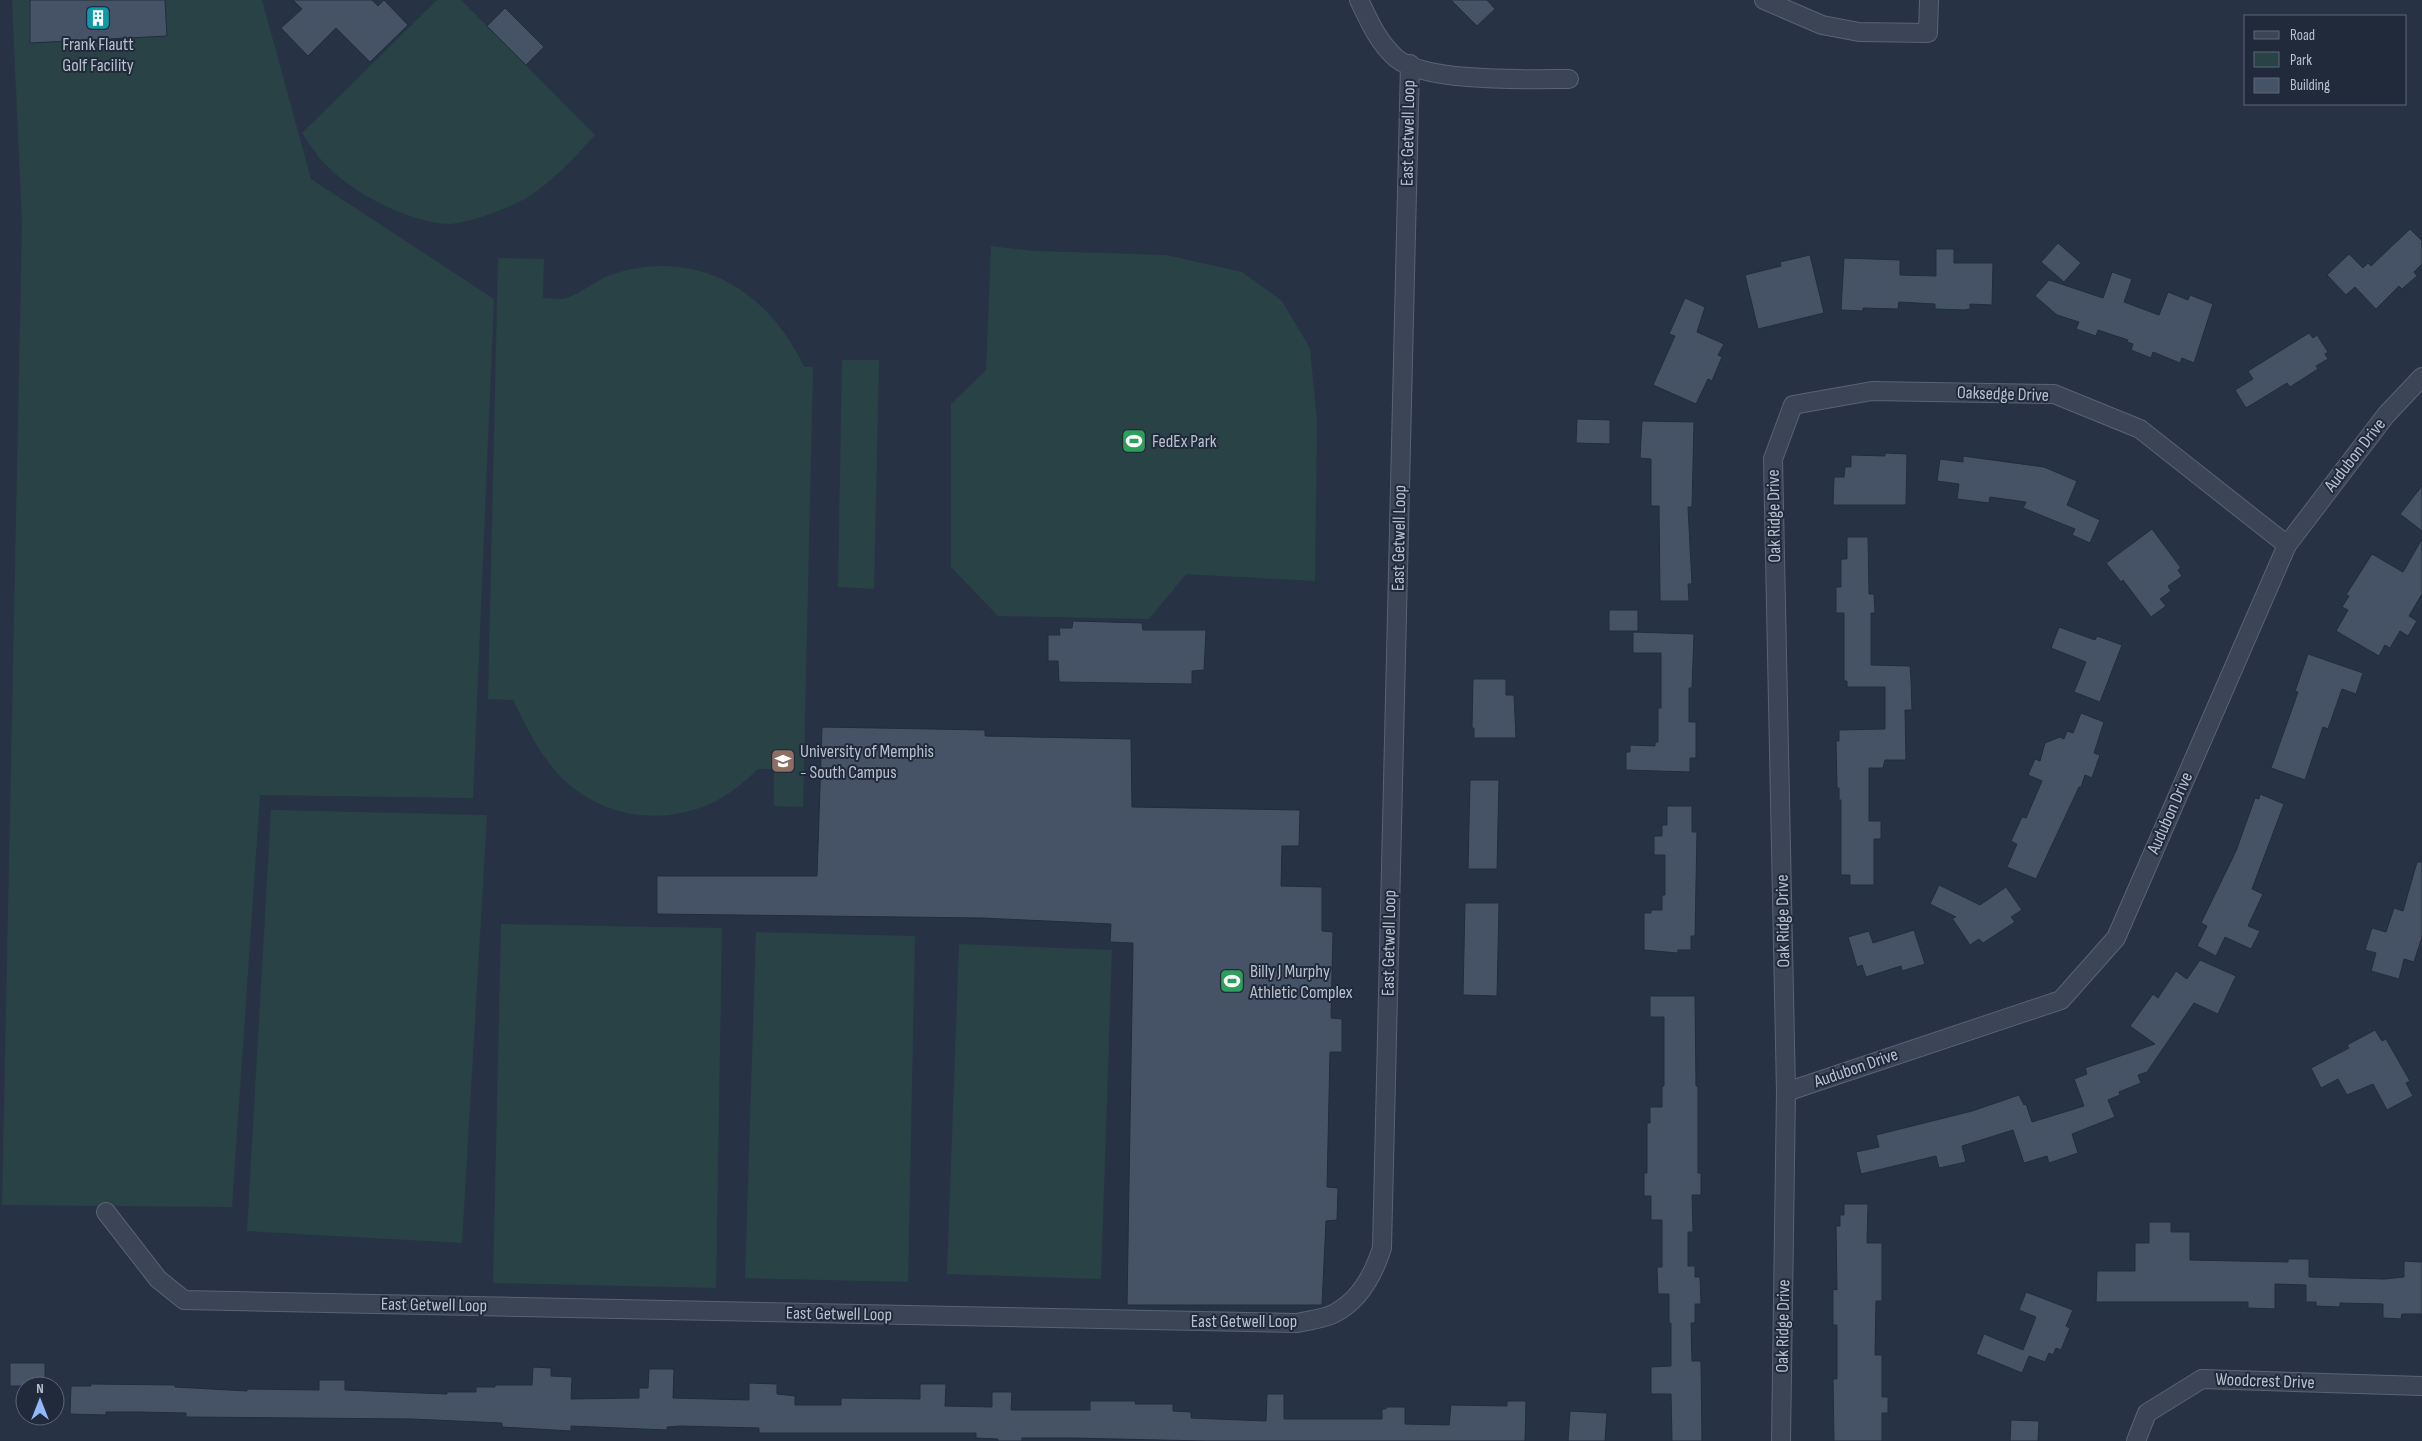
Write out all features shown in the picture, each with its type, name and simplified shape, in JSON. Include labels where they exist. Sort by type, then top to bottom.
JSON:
[{"type":"street","points":[[1359,0],[1375,34],[1397,59],[1424,70],[1478,78],[1569,79]]},
{"type":"street","points":[[1764,0],[1822,25],[1858,32],[1928,33],[1929,0]]},
{"type":"street","name":"East Getwell Loop","points":[[106,1212],[158,1279],[184,1300],[1297,1323],[1335,1313],[1355,1297],[1374,1272],[1382,1248],[1410,64]]},
{"type":"street","name":"Audubon Drive","points":[[1786,1092],[2061,1000],[2116,938],[2287,545],[2386,415],[2422,377]]},
{"type":"street","name":"Oaksedge Drive","points":[[1793,405],[1872,391],[2054,394],[2140,429],[2287,545]]},
{"type":"street","name":"Oak Ridge Drive","points":[[1781,1441],[1786,1092],[1773,459],[1793,405]]},
{"type":"street","name":"Woodcrest Drive","points":[[2136,1441],[2147,1413],[2202,1379],[2422,1386]]},
{"type":"green space","points":[[12,0],[262,0],[311,179],[494,299],[473,798],[260,795],[232,1207],[2,1205],[22,224]]},
{"type":"green space","points":[[437,0],[461,0],[595,135],[555,176],[528,197],[489,214],[449,224],[417,218],[383,205],[367,196],[327,166],[302,133]]},
{"type":"green space","name":"FedEx Park","points":[[991,246],[1034,251],[1166,255],[1242,272],[1282,301],[1310,348],[1317,421],[1315,581],[1186,574],[1149,619],[998,616],[951,567],[951,404],[986,370]]},
{"type":"green space","points":[[498,258],[544,259],[543,298],[558,299],[575,294],[610,275],[641,267],[671,266],[699,271],[725,281],[749,296],[770,316],[789,339],[804,367],[813,367],[803,807],[774,806],[774,769],[758,769],[727,794],[697,809],[657,816],[617,810],[598,803],[580,793],[564,780],[548,762],[535,742],[513,700],[488,699]]},
{"type":"green space","points":[[842,360],[879,360],[874,589],[838,587]]},
{"type":"green space","points":[[271,810],[487,815],[462,1243],[247,1231]]},
{"type":"green space","points":[[501,924],[722,928],[716,1288],[493,1283]]},
{"type":"green space","points":[[756,932],[915,936],[908,1282],[745,1278]]},
{"type":"green space","points":[[959,944],[1112,950],[1101,1279],[947,1274]]},
{"type":"building","name":"Frank Flautt Golf Facility","points":[[30,0],[165,0],[167,36],[30,43]]},
{"type":"building","points":[[293,0],[372,0],[378,6],[384,0],[408,25],[370,62],[336,28],[308,56],[281,28],[302,9]]},
{"type":"building","points":[[1451,0],[1487,0],[1495,9],[1477,26]]},
{"type":"building","points":[[505,8],[544,47],[526,65],[487,26]]},
{"type":"building","points":[[2410,229],[2422,241],[2422,264],[2414,272],[2417,276],[2402,289],[2399,286],[2376,309],[2355,287],[2346,295],[2327,275],[2349,254],[2363,268],[2368,263],[2371,266]]},
{"type":"building","points":[[2058,243],[2081,263],[2064,282],[2041,262]]},
{"type":"building","points":[[1936,249],[1954,249],[1954,263],[1993,263],[1992,305],[1970,304],[1970,309],[1965,310],[1935,309],[1935,304],[1899,302],[1898,309],[1863,308],[1863,311],[1841,310],[1844,258],[1900,260],[1900,275],[1936,276]]},
{"type":"building","points":[[1810,255],[1824,313],[1758,329],[1745,275],[1781,266],[1780,262]]},
{"type":"building","points":[[2112,272],[2132,279],[2124,302],[2159,315],[2168,292],[2188,300],[2190,295],[2213,304],[2194,363],[2182,358],[2180,363],[2153,352],[2151,358],[2131,350],[2133,344],[2127,342],[2128,340],[2098,330],[2096,336],[2076,329],[2079,322],[2057,315],[2035,296],[2049,280],[2103,298]]},
{"type":"building","points":[[1685,298],[1705,307],[1697,332],[1724,344],[1718,355],[1722,357],[1712,381],[1708,379],[1696,404],[1653,385],[1675,336],[1669,334]]},
{"type":"building","points":[[2309,333],[2313,338],[2317,335],[2328,352],[2325,354],[2328,359],[2316,366],[2318,369],[2290,387],[2287,383],[2246,408],[2235,390],[2253,379],[2248,371]]},
{"type":"building","points":[[1577,419],[1610,420],[1610,444],[1576,443]]},
{"type":"building","points":[[1642,421],[1694,422],[1692,507],[1688,507],[1692,584],[1688,584],[1689,601],[1660,601],[1659,506],[1651,506],[1651,459],[1640,458]]},
{"type":"building","points":[[1885,453],[1907,454],[1906,505],[1833,505],[1834,477],[1844,477],[1845,467],[1851,467],[1851,455],[1885,456]]},
{"type":"building","points":[[1963,456],[2044,467],[2077,481],[2067,505],[2100,520],[2090,543],[2072,535],[2075,529],[2023,508],[2026,502],[1990,497],[1989,503],[1957,499],[1959,484],[1937,481],[1940,459],[1963,462]]},
{"type":"building","points":[[2422,486],[2422,531],[2400,514]]},
{"type":"building","points":[[2152,529],[2181,568],[2178,570],[2182,576],[2168,586],[2171,591],[2160,599],[2166,606],[2151,617],[2123,580],[2121,582],[2106,563]]},
{"type":"building","points":[[1847,537],[1868,537],[1869,594],[1874,594],[1875,613],[1871,613],[1871,665],[1910,666],[1912,710],[1905,710],[1906,760],[1885,760],[1883,768],[1869,768],[1869,821],[1881,821],[1881,839],[1874,839],[1874,885],[1850,885],[1850,875],[1841,875],[1841,800],[1839,800],[1839,788],[1837,788],[1836,741],[1839,741],[1839,730],[1885,729],[1885,687],[1847,687],[1847,681],[1844,681],[1844,613],[1836,613],[1836,587],[1841,587],[1841,559],[1847,559]]},
{"type":"building","points":[[2422,539],[2422,594],[2409,616],[2417,621],[2408,636],[2400,631],[2390,648],[2385,645],[2379,656],[2336,631],[2348,610],[2342,607],[2349,596],[2346,595],[2372,554],[2403,572]]},
{"type":"building","points":[[1609,610],[1638,610],[1638,631],[1609,631]]},
{"type":"building","points":[[1073,621],[1142,623],[1143,630],[1206,630],[1204,670],[1192,671],[1192,684],[1059,682],[1058,661],[1048,661],[1048,635],[1060,635],[1059,628],[1072,628]]},
{"type":"building","points":[[2059,627],[2095,640],[2097,636],[2122,645],[2100,702],[2074,692],[2086,662],[2051,648]]},
{"type":"building","points":[[1633,632],[1694,634],[1692,688],[1689,688],[1689,722],[1696,722],[1696,758],[1690,758],[1690,772],[1626,770],[1626,752],[1630,752],[1630,745],[1655,746],[1655,742],[1658,742],[1658,708],[1661,708],[1661,653],[1633,653]]},
{"type":"building","points":[[2308,654],[2363,673],[2356,694],[2342,689],[2328,729],[2323,727],[2305,780],[2271,768],[2298,692],[2295,691]]},
{"type":"building","points":[[1473,679],[1506,679],[1506,695],[1514,695],[1516,738],[1474,738],[1474,728],[1472,728]]},
{"type":"building","points":[[2081,713],[2104,722],[2094,753],[2100,755],[2092,778],[2085,775],[2036,879],[2007,867],[2017,844],[2011,841],[2022,817],[2026,818],[2042,781],[2028,775],[2035,759],[2040,761],[2045,743],[2060,737],[2064,739],[2067,731],[2073,733]]},
{"type":"building","name":"Billy J Murphy Athletic Complex","points":[[822,727],[985,730],[985,736],[1131,739],[1132,807],[1300,810],[1299,846],[1282,846],[1281,886],[1322,887],[1322,931],[1333,932],[1331,1018],[1342,1019],[1342,1052],[1330,1052],[1327,1187],[1338,1188],[1337,1220],[1326,1221],[1322,1305],[1127,1305],[1133,943],[1110,942],[1111,924],[982,918],[657,914],[657,876],[817,876]]},
{"type":"building","points":[[1470,780],[1499,780],[1497,869],[1468,869]]},
{"type":"building","points":[[2260,794],[2284,804],[2252,889],[2263,894],[2248,926],[2260,931],[2251,949],[2225,937],[2216,956],[2197,946],[2207,926],[2201,923],[2236,851],[2255,798],[2259,799]]},
{"type":"building","points":[[1667,806],[1692,806],[1692,832],[1697,832],[1695,936],[1691,936],[1691,950],[1678,950],[1678,953],[1644,950],[1644,913],[1651,913],[1651,910],[1662,910],[1662,895],[1665,895],[1665,855],[1654,855],[1654,836],[1662,836],[1662,825],[1667,825]]},
{"type":"building","points":[[2417,862],[2422,862],[2422,937],[2414,962],[2404,959],[2399,979],[2371,971],[2376,953],[2365,950],[2372,928],[2386,932],[2394,908],[2403,911]]},
{"type":"building","points":[[1939,885],[1980,905],[2006,887],[2022,910],[2011,917],[2015,922],[1983,943],[1979,939],[1970,945],[1952,918],[1956,917],[1930,904]]},
{"type":"building","points":[[1465,903],[1499,903],[1497,996],[1463,995]]},
{"type":"building","points":[[1914,930],[1925,964],[1902,971],[1901,966],[1866,977],[1862,965],[1857,967],[1848,937],[1869,931],[1873,943]]},
{"type":"building","points":[[2200,960],[2236,976],[2218,1014],[2194,1003],[2147,1072],[2138,1075],[2141,1083],[2119,1092],[2120,1095],[2108,1100],[2115,1117],[2072,1134],[2078,1153],[2049,1163],[2047,1156],[2024,1163],[2013,1130],[1962,1146],[1966,1162],[1939,1168],[1936,1156],[1861,1174],[1856,1152],[1879,1147],[1876,1135],[1972,1111],[2019,1095],[2024,1105],[2026,1104],[2032,1122],[2084,1106],[2074,1079],[2087,1074],[2085,1068],[2155,1044],[2130,1026],[2153,994],[2158,998],[2176,971],[2187,979]]},
{"type":"building","points":[[1650,996],[1695,996],[1698,1173],[1701,1173],[1701,1195],[1692,1195],[1693,1232],[1688,1232],[1688,1266],[1695,1266],[1695,1277],[1700,1277],[1701,1304],[1695,1304],[1695,1323],[1691,1323],[1692,1361],[1701,1361],[1702,1441],[1672,1441],[1671,1394],[1651,1394],[1651,1367],[1671,1366],[1671,1323],[1669,1323],[1669,1294],[1658,1294],[1657,1267],[1662,1267],[1662,1220],[1651,1220],[1651,1196],[1644,1196],[1644,1173],[1647,1173],[1647,1123],[1650,1123],[1650,1107],[1662,1107],[1662,1086],[1664,1086],[1664,1017],[1650,1017]]},
{"type":"building","points":[[2375,1030],[2382,1041],[2386,1039],[2410,1081],[2406,1083],[2413,1096],[2387,1110],[2373,1084],[2347,1095],[2338,1079],[2321,1088],[2311,1068],[2349,1048],[2347,1045]]},
{"type":"building","points":[[1844,1204],[1868,1204],[1867,1243],[1882,1243],[1882,1301],[1876,1301],[1875,1355],[1882,1355],[1882,1397],[1888,1397],[1888,1413],[1882,1413],[1882,1441],[1834,1441],[1833,1379],[1837,1379],[1837,1325],[1833,1325],[1833,1289],[1837,1290],[1836,1226],[1840,1226],[1840,1215],[1844,1215]]},
{"type":"building","points":[[2149,1222],[2171,1222],[2171,1232],[2190,1232],[2190,1260],[2288,1262],[2288,1259],[2309,1259],[2309,1277],[2384,1279],[2404,1277],[2404,1261],[2422,1262],[2422,1314],[2402,1314],[2401,1319],[2383,1318],[2383,1304],[2340,1303],[2340,1307],[2316,1306],[2316,1302],[2306,1302],[2306,1285],[2275,1284],[2275,1309],[2248,1308],[2248,1302],[2096,1302],[2097,1271],[2135,1271],[2135,1243],[2149,1243]]},
{"type":"building","points":[[2026,1292],[2073,1310],[2066,1326],[2070,1328],[2061,1350],[2056,1348],[2053,1355],[2049,1353],[2045,1362],[2029,1356],[2022,1373],[1976,1354],[1984,1334],[2023,1350],[2036,1317],[2019,1310]]},
{"type":"building","points":[[10,1363],[45,1363],[45,1376],[15,1376],[15,1386],[10,1386]]},
{"type":"building","points":[[533,1367],[551,1368],[551,1376],[572,1377],[571,1399],[639,1398],[639,1388],[648,1388],[649,1369],[674,1369],[673,1398],[749,1400],[749,1383],[777,1384],[777,1394],[795,1396],[795,1405],[841,1405],[841,1398],[920,1399],[920,1384],[946,1384],[945,1406],[992,1407],[992,1392],[1012,1392],[1011,1410],[1090,1410],[1090,1401],[1136,1401],[1135,1404],[1173,1404],[1173,1411],[1191,1412],[1191,1418],[1266,1421],[1267,1394],[1284,1394],[1284,1419],[1382,1419],[1382,1409],[1386,1409],[1386,1407],[1405,1407],[1405,1424],[1449,1425],[1451,1405],[1507,1406],[1507,1401],[1526,1401],[1525,1441],[1205,1441],[1022,1438],[1022,1441],[998,1441],[998,1439],[976,1438],[976,1433],[759,1433],[759,1428],[680,1426],[667,1427],[667,1430],[571,1426],[571,1431],[502,1427],[502,1423],[412,1419],[186,1417],[186,1413],[140,1412],[106,1412],[106,1415],[70,1414],[71,1386],[91,1386],[91,1384],[175,1385],[175,1387],[247,1391],[247,1389],[319,1390],[319,1380],[345,1380],[345,1390],[447,1394],[447,1392],[476,1392],[476,1387],[532,1385]]},
{"type":"building","points":[[1570,1411],[1607,1413],[1605,1441],[1568,1441]]},
{"type":"building","points":[[2011,1420],[2039,1421],[2038,1441],[2010,1441]]},
{"type":"place","name":"Frank Flautt Golf Facility","points":[[98,18]]},
{"type":"place","name":"FedEx Park","points":[[1134,441]]},
{"type":"place","name":"University of Memphis - South Campus","points":[[783,761]]},
{"type":"place","name":"Billy J Murphy Athletic Complex","points":[[1232,981]]}]
